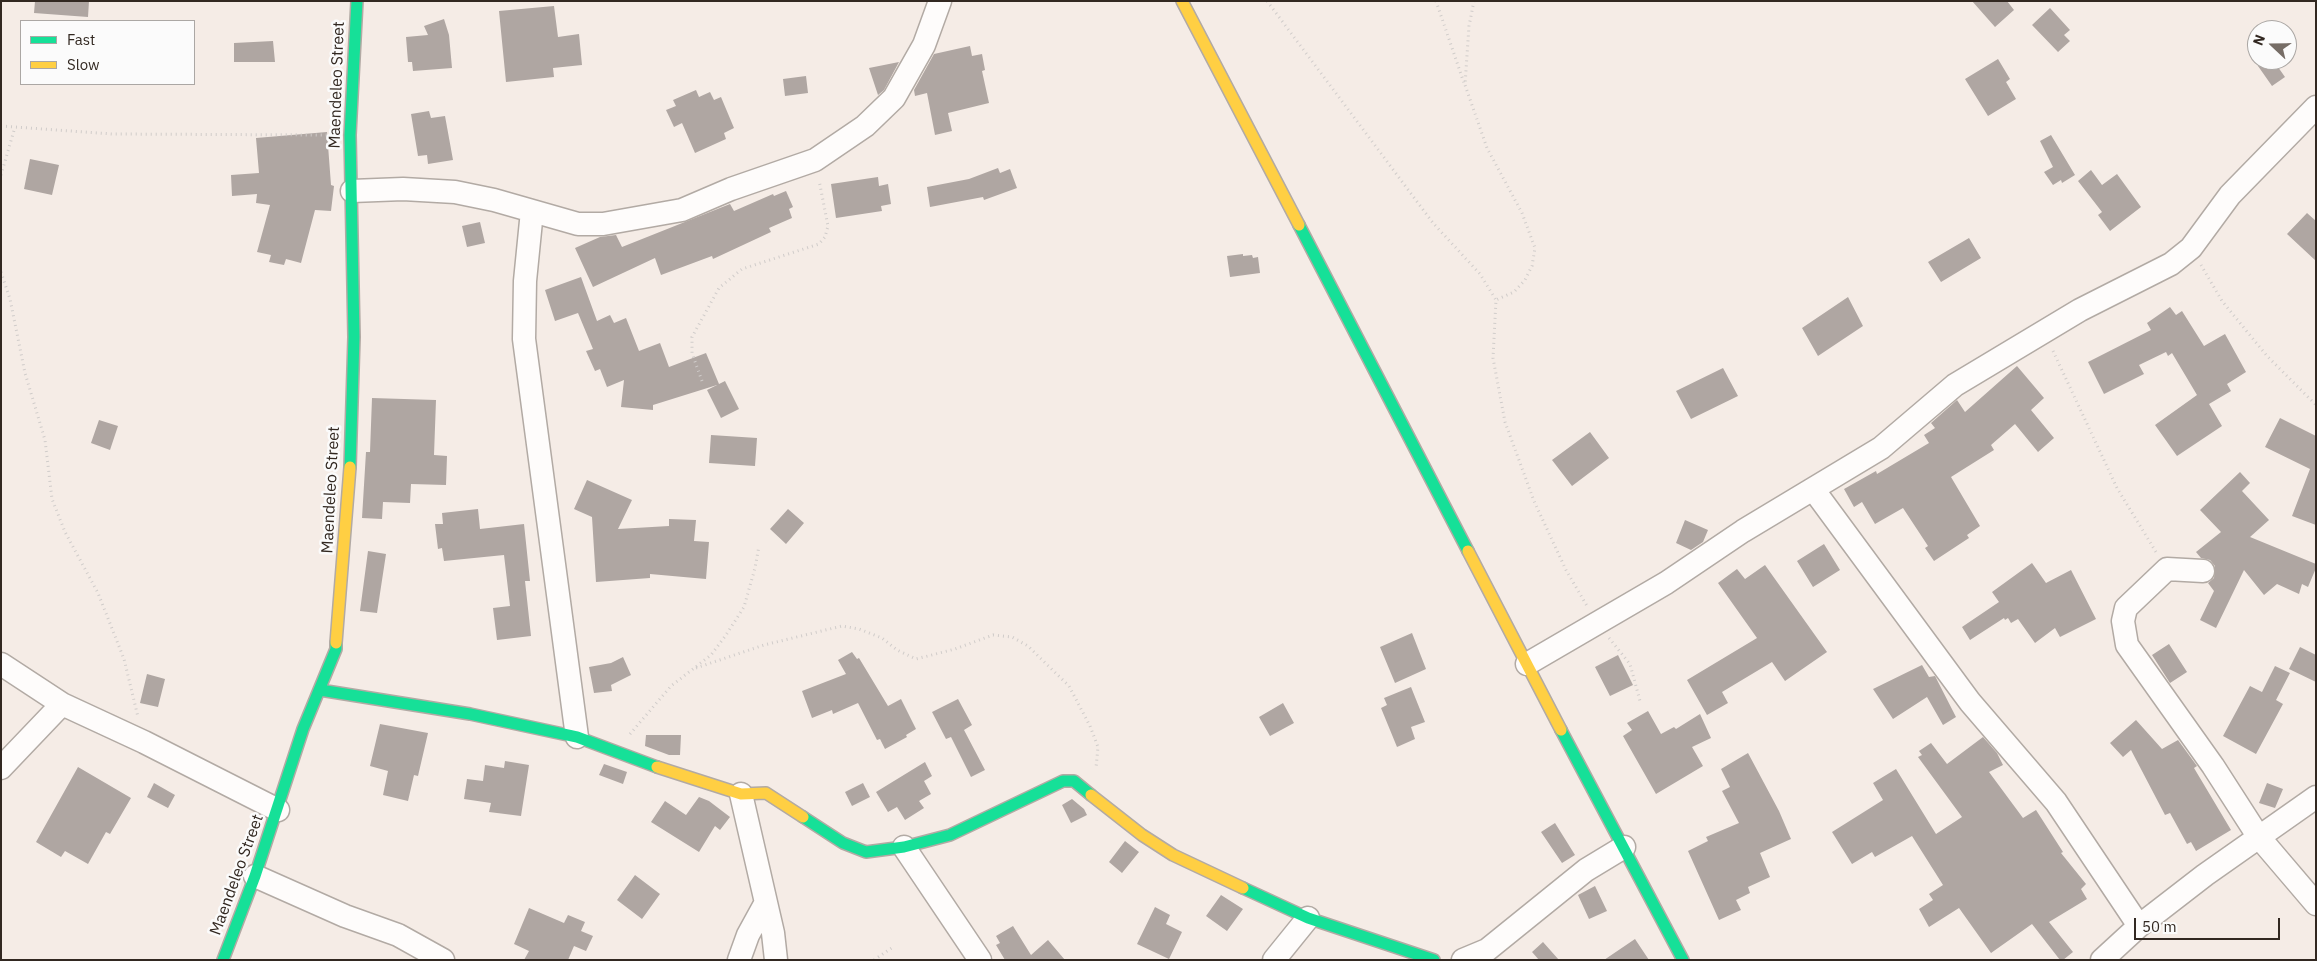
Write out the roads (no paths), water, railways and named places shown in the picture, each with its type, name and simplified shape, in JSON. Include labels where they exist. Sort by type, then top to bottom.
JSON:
[{"type":"street","name":"Maendeleo Street","points":[[222,960],[255,876],[303,729],[336,649],[350,465],[354,337],[350,135],[357,1]]},
{"type":"street","points":[[352,191],[403,189],[456,192],[494,200],[578,224],[603,224],[682,210],[815,160],[865,126],[894,98],[924,45],[940,1]]},
{"type":"street","points":[[1182,1],[1683,960]]},
{"type":"street","points":[[1527,664],[1666,583],[1743,530],[1881,448],[1955,385],[2044,330],[2080,310],[2148,278],[2171,264],[2191,248],[2230,195],[2316,106]]},
{"type":"street","points":[[532,211],[525,281],[524,339],[577,737]]},
{"type":"street","points":[[1813,489],[1970,702],[2056,802],[2139,926]]},
{"type":"street","points":[[2203,571],[2167,569],[2126,608],[2123,621],[2127,645],[2213,766],[2258,836],[2316,904]]},
{"type":"street","points":[[1,664],[62,704],[144,742],[278,810]]},
{"type":"street","points":[[320,690],[470,714],[577,737],[682,776],[741,794],[766,793],[843,843],[866,852],[904,847],[950,835],[1063,781],[1074,781],[1142,835],[1173,855],[1308,918],[1434,960]]},
{"type":"street","points":[[1,768],[62,704]]},
{"type":"street","points":[[741,794],[773,933],[776,960]]},
{"type":"street","points":[[2102,960],[2139,926],[2258,836],[2316,797]]},
{"type":"street","points":[[904,847],[980,960]]},
{"type":"street","points":[[1463,960],[1487,950],[1586,870],[1624,847]]},
{"type":"street","points":[[255,876],[345,916],[398,935],[443,960]]},
{"type":"street","points":[[739,960],[748,935],[765,904]]},
{"type":"street","points":[[1274,960],[1308,918]]}]
